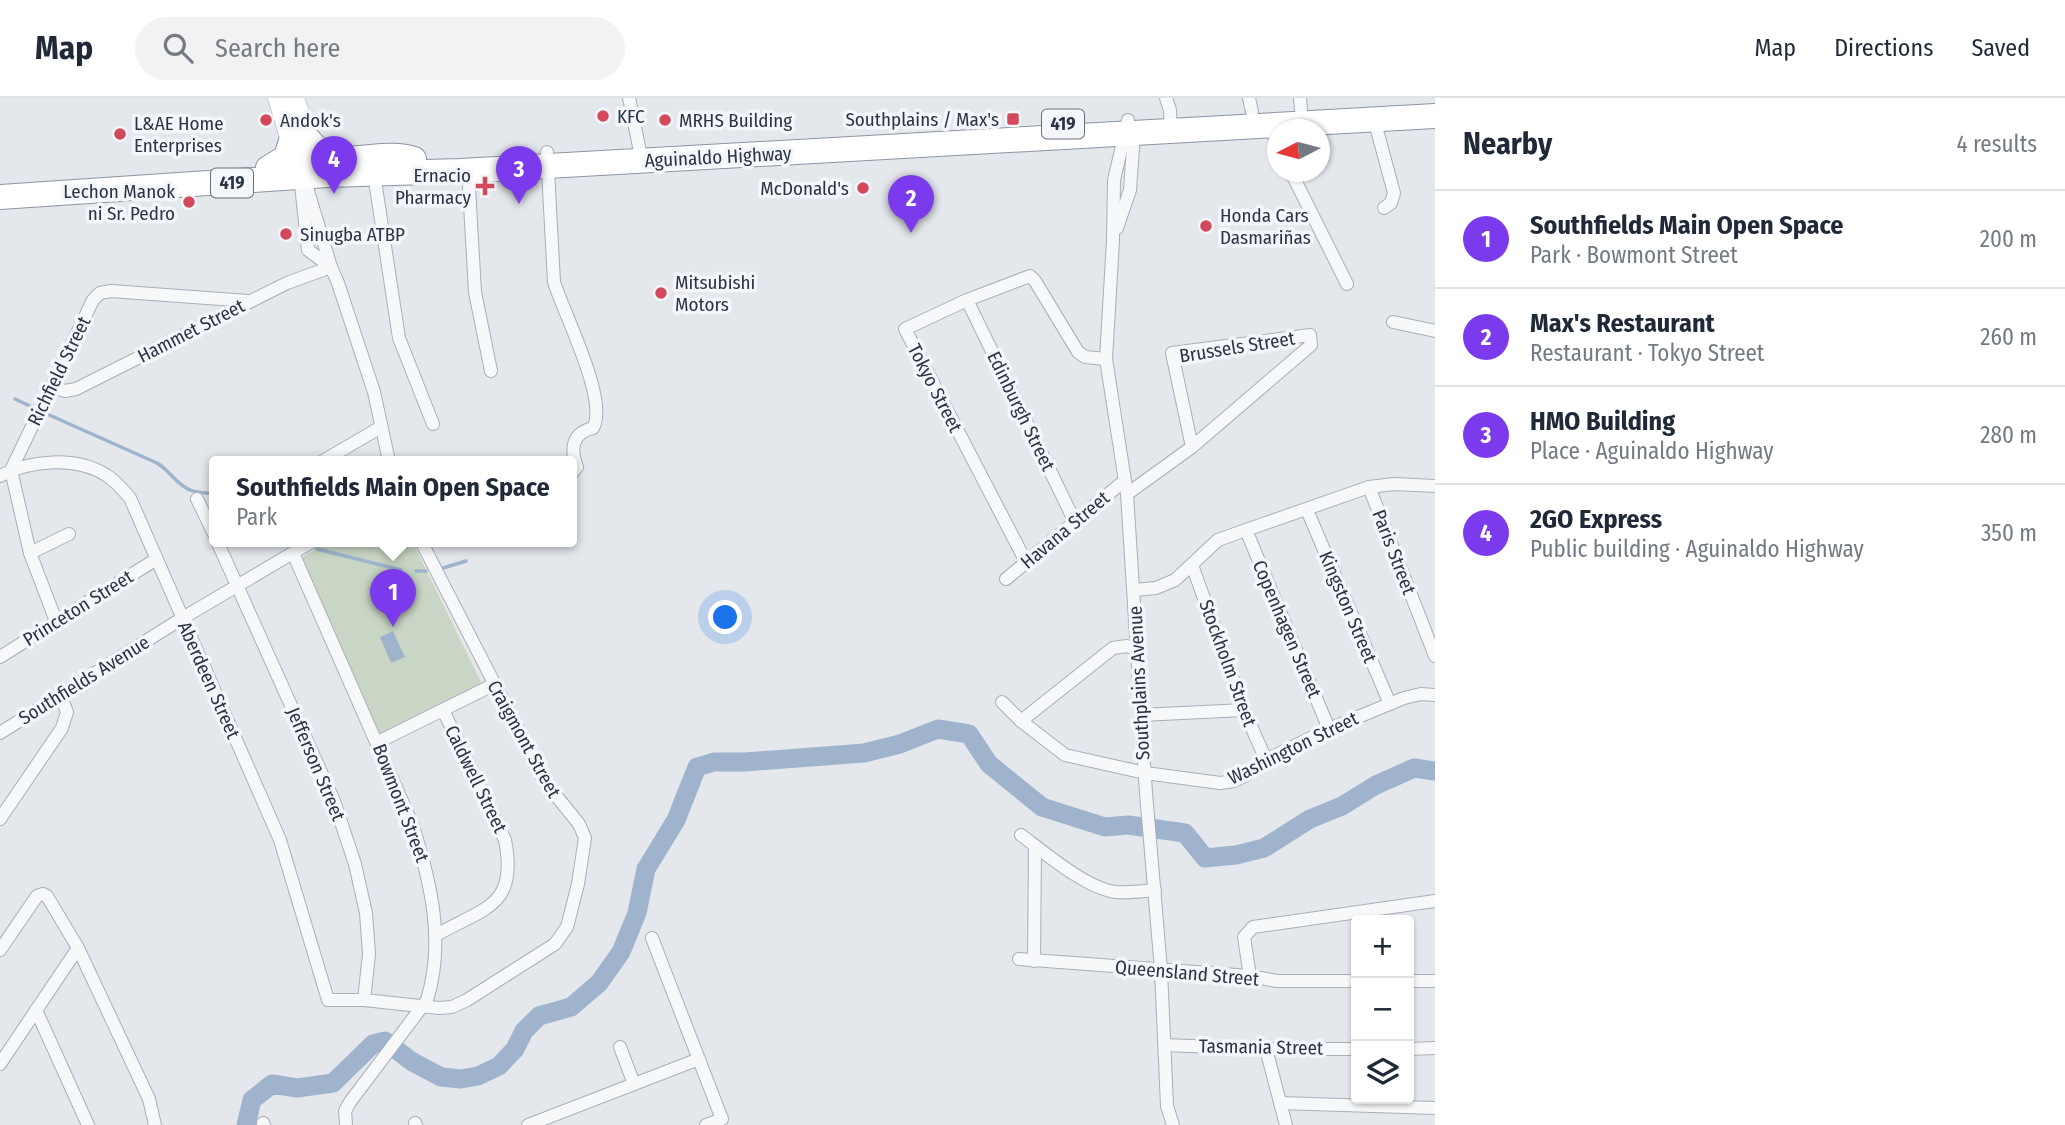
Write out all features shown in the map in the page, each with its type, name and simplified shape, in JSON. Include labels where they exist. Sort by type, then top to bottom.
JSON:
[{"type":"highway","name":"Aguinaldo Highway","points":[[1262,120],[1301,104],[1435,102]]},
{"type":"highway","name":"Aguinaldo Highway","points":[[0,197],[305,172],[414,159],[548,159],[1129,129],[1169,116],[1262,120],[1435,116]]},
{"type":"highway","points":[[268,168],[286,157],[300,140],[332,157],[401,154],[414,159]]},
{"type":"highway","name":"Aguinaldo Highway","points":[[0,183],[268,168],[374,174],[468,170],[548,159]]},
{"type":"main road","points":[[277,98],[300,140]]},
{"type":"main road","points":[[295,98],[305,172]]},
{"type":"street","points":[[629,98],[641,154]]},
{"type":"street","points":[[1374,119],[1394,193],[1391,202],[1384,208]]},
{"type":"street","name":"Southplains Avenue","points":[[1129,129],[1114,180],[1106,359],[1126,488],[1146,793],[1161,970],[1167,1106],[1173,1125]]},
{"type":"street","points":[[548,159],[554,282],[587,365],[597,422],[573,442],[572,456]]},
{"type":"street","points":[[468,170],[475,292],[491,370]]},
{"type":"street","points":[[305,172],[307,250],[331,267]]},
{"type":"street","points":[[305,172],[308,191],[331,267],[374,392],[388,456]]},
{"type":"street","points":[[374,174],[399,338],[433,424]]},
{"type":"street","points":[[1297,182],[1346,284]]},
{"type":"street","name":"Hammet Street","points":[[51,387],[65,391],[76,389],[287,283],[331,267]]},
{"type":"street","name":"Tokyo Street","points":[[1026,562],[905,329],[967,300],[1030,276],[1077,352],[1085,357],[1106,359]]},
{"type":"street","name":"Richfield Street","points":[[6,473],[93,300],[100,293],[111,291],[248,302]]},
{"type":"street","name":"Edinburgh Street","points":[[967,300],[1075,522]]},
{"type":"street","points":[[1393,322],[1435,331]]},
{"type":"street","name":"Havana Street","points":[[1006,579],[1075,522],[1192,447],[1311,345],[1310,335]]},
{"type":"street","name":"Brussels Street","points":[[1192,447],[1171,354],[1310,335]]},
{"type":"street","points":[[332,456],[381,427]]},
{"type":"street","name":"Aberdeen Street","points":[[6,473],[41,464],[68,463],[96,469],[109,476],[130,498],[280,840],[328,1000]]},
{"type":"street","points":[[6,473],[30,553],[57,621]]},
{"type":"street","points":[[1134,590],[1164,586],[1175,580],[1218,540],[1369,487],[1394,484],[1435,486]]},
{"type":"street","name":"Paris Street","points":[[1369,487],[1435,656]]},
{"type":"street","points":[[197,499],[209,524]]},
{"type":"street","name":"Kingston Street","points":[[1307,510],[1390,704]]},
{"type":"street","name":"Copenhagen Street","points":[[1246,530],[1329,729]]},
{"type":"street","points":[[30,553],[69,534]]},
{"type":"street","name":"Jefferson Street","points":[[220,547],[334,801],[355,864],[366,913],[369,954],[364,1000]]},
{"type":"street","name":"Southfields Avenue","points":[[0,733],[238,584],[303,547]]},
{"type":"street","name":"Craigmont Street","points":[[328,1000],[364,1000],[421,1008],[453,1007],[555,944],[567,927],[578,884],[585,838],[579,824],[545,782],[424,547]]},
{"type":"street","name":"Bowmont Street","points":[[293,553],[413,826],[425,864],[436,935],[433,981],[427,1000],[345,1111],[346,1125]]},
{"type":"street","name":"Princeton Street","points":[[0,657],[155,559]]},
{"type":"street","name":"Stockholm Street","points":[[1192,565],[1244,710],[1266,760]]},
{"type":"street","points":[[1021,721],[1112,648],[1127,646],[1138,650]]},
{"type":"street","points":[[378,742],[494,685]]},
{"type":"street","name":"Washington Street","points":[[1002,702],[1021,721],[1065,755],[1145,773],[1220,783],[1234,781],[1266,760],[1329,729],[1390,704],[1421,694],[1435,695]]},
{"type":"street","points":[[0,819],[62,728],[67,712],[60,695]]},
{"type":"street","name":"Caldwell Street","points":[[436,935],[497,901],[508,883],[509,862],[505,840],[443,710]]},
{"type":"street","points":[[1141,715],[1244,710]]},
{"type":"street","points":[[1021,835],[1100,888],[1116,892],[1155,890]]},
{"type":"street","points":[[1034,961],[1035,845]]},
{"type":"street","points":[[0,950],[37,895],[47,896],[78,947],[149,1099],[155,1125]]},
{"type":"street","points":[[1250,976],[1244,937],[1253,927],[1435,901]]},
{"type":"street","points":[[653,938],[722,1119],[706,1125]]},
{"type":"street","points":[[0,1064],[78,947]]},
{"type":"street","name":"Queensland Street","points":[[1019,960],[1250,976],[1277,981],[1351,981]]},
{"type":"street","points":[[1414,981],[1435,981]]},
{"type":"street","points":[[36,1010],[88,1125]]},
{"type":"street","name":"Tasmania Street","points":[[1165,1045],[1351,1049]]},
{"type":"street","points":[[620,1047],[634,1084]]},
{"type":"street","points":[[1414,1049],[1435,1048]]},
{"type":"street","points":[[1266,1049],[1286,1125]]},
{"type":"street","points":[[528,1125],[699,1059]]},
{"type":"street","points":[[1280,1103],[1435,1108]]},
{"type":"green space","points":[[319,547],[415,547],[482,684],[380,735],[301,558]]},
{"type":"water","points":[[393,631],[405,657],[391,663],[380,637]]},
{"type":"waterway","points":[[15,399],[34,408]]},
{"type":"waterway","points":[[47,414],[157,463],[190,490],[209,493]]},
{"type":"waterway","points":[[317,549],[401,570]]},
{"type":"waterway","points":[[443,568],[466,561]]},
{"type":"waterway","points":[[416,571],[426,571]]},
{"type":"waterway","points":[[246,1125],[252,1100],[272,1084],[297,1088],[333,1083],[373,1044],[385,1041],[411,1061],[441,1077],[461,1079],[478,1076],[499,1066],[515,1049],[524,1031],[539,1016],[571,1007],[599,983],[621,952],[637,913],[646,869],[676,820],[697,767],[714,762],[864,753],[900,744],[938,729],[969,734],[989,764],[1042,807],[1105,827],[1128,825],[1185,833],[1205,858],[1236,855],[1264,848],[1310,819],[1342,806],[1376,785],[1414,768],[1435,771]]},
{"type":"place","name":"KFC","points":[[603,116]]},
{"type":"place","name":"Southplains / Max's","points":[[1013,119]]},
{"type":"place","name":"Andok's","points":[[266,120]]},
{"type":"place","name":"MRHS Building","points":[[665,120]]},
{"type":"place","name":"L&AE Home Enterprises","points":[[120,134]]},
{"type":"place","name":"Ernacio Pharmacy","points":[[485,186]]},
{"type":"place","name":"McDonald's","points":[[863,188]]},
{"type":"place","name":"2GO Express","points":[[334,194]]},
{"type":"place","name":"Lechon Manok ni Sr. Pedro","points":[[189,202]]},
{"type":"place","name":"HMO Building","points":[[519,204]]},
{"type":"place","name":"Honda Cars Dasmariñas","points":[[1206,226]]},
{"type":"place","name":"Max's Restaurant","points":[[911,233]]},
{"type":"place","name":"Sinugba ATBP","points":[[286,234]]},
{"type":"place","name":"Mitsubishi Motors","points":[[661,293]]},
{"type":"place","name":"Southfields Main Open Space","points":[[393,627]]}]
